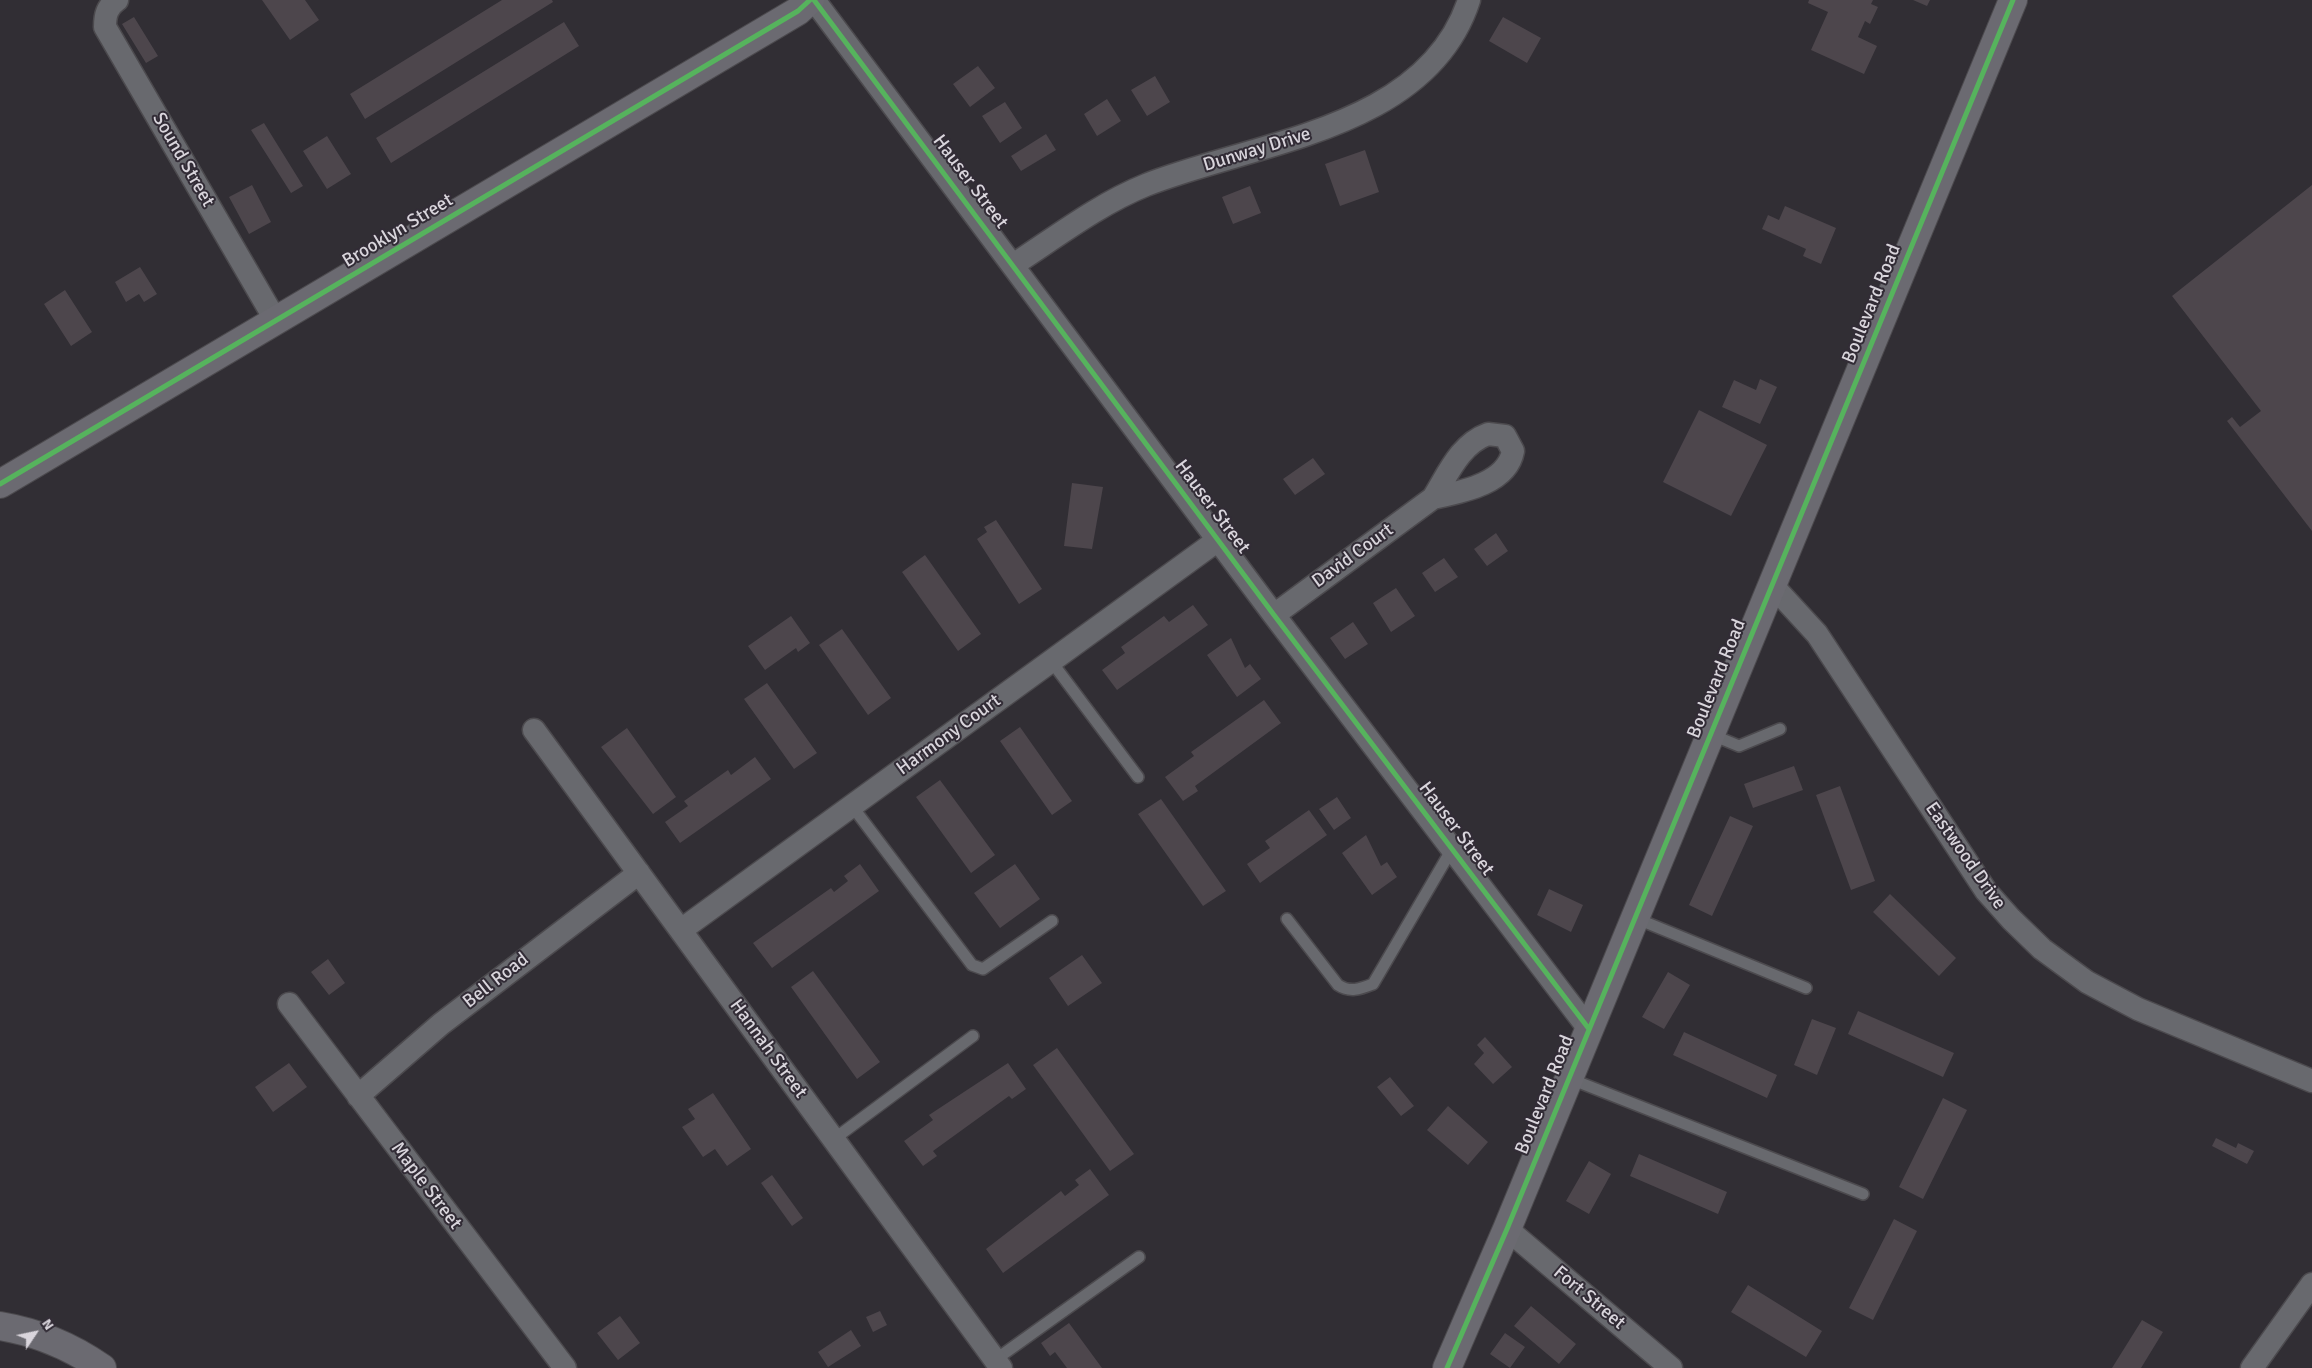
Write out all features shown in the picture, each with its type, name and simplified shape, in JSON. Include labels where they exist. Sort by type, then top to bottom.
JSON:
[{"type":"street","name":"Sound Street","points":[[117,0],[110,5],[105,16],[105,27],[276,321]]},
{"type":"street","name":"Brooklyn Street","points":[[0,484],[789,16],[810,0]]},
{"type":"street","name":"Hauser Street","points":[[814,0],[1274,615],[1589,1028]]},
{"type":"street","name":"Dunway Drive","points":[[1013,265],[1098,210],[1146,185],[1216,160],[1319,131],[1386,100],[1410,83],[1437,56],[1458,26],[1469,0]]},
{"type":"street","name":"Boulevard Road","points":[[1447,1368],[1507,1229],[2014,0]]},
{"type":"street","name":"David Court","points":[[1274,615],[1433,498]]},
{"type":"street","name":"Harmony Court","points":[[681,930],[1218,540]]},
{"type":"street","name":"Eastwood Drive","points":[[1772,585],[1817,634],[1981,884],[2011,920],[2042,949],[2088,982],[2138,1009],[2312,1081]]},
{"type":"street","name":"Hannah Street","points":[[534,730],[999,1366]]},
{"type":"street","name":"Bell Road","points":[[358,1096],[441,1024],[639,873]]},
{"type":"street","name":"Maple Street","points":[[289,1004],[564,1368]]},
{"type":"street","name":"Fort Street","points":[[1507,1229],[1671,1368]]},
{"type":"street","points":[[2252,1368],[2312,1284]]},
{"type":"street","points":[[3,1331],[33,1334],[71,1349],[102,1368]]},
{"type":"lane","points":[[1051,661],[1138,777]]},
{"type":"lane","points":[[1710,734],[1739,746],[1780,729]]},
{"type":"lane","points":[[852,806],[972,965],[983,969],[1052,921]]},
{"type":"lane","points":[[1287,918],[1338,985],[1346,990],[1360,989],[1372,984],[1452,848]]},
{"type":"lane","points":[[1634,918],[1806,988]]},
{"type":"lane","points":[[834,1139],[973,1036]]},
{"type":"lane","points":[[1568,1078],[1863,1194]]},
{"type":"lane","points":[[999,1366],[1139,1257]]},
{"type":"building","points":[[262,0],[305,0],[319,20],[290,40]]},
{"type":"building","points":[[502,0],[552,0],[553,2],[365,119],[350,94]]},
{"type":"building","points":[[1809,0],[1873,0],[1871,4],[1878,7],[1870,24],[1865,21],[1858,37],[1877,46],[1864,74],[1811,50],[1828,12],[1808,3]]},
{"type":"building","points":[[1913,0],[1930,0],[1927,6]]},
{"type":"building","points":[[134,17],[158,56],[146,63],[122,24]]},
{"type":"building","points":[[1503,17],[1541,38],[1527,63],[1489,41]]},
{"type":"building","points":[[564,22],[579,46],[391,163],[376,138]]},
{"type":"building","points":[[978,66],[995,88],[970,107],[953,84]]},
{"type":"building","points":[[1155,76],[1170,102],[1147,116],[1131,90]]},
{"type":"building","points":[[1107,99],[1121,121],[1097,136],[1084,114]]},
{"type":"building","points":[[1005,102],[1022,128],[1000,143],[982,116]]},
{"type":"building","points":[[264,123],[303,186],[291,193],[251,130]]},
{"type":"building","points":[[1046,134],[1056,150],[1021,171],[1011,156]]},
{"type":"building","points":[[327,136],[351,174],[327,189],[303,151]]},
{"type":"building","points":[[1365,150],[1379,192],[1340,206],[1325,164]]},
{"type":"building","points":[[252,185],[271,222],[249,234],[229,197]]},
{"type":"building","points":[[2312,185],[2312,531],[2227,421],[2232,417],[2240,427],[2261,411],[2172,296]]},
{"type":"building","points":[[1250,186],[1261,213],[1233,224],[1222,197]]},
{"type":"building","points":[[1785,206],[1836,228],[1821,264],[1803,256],[1806,249],[1762,229],[1768,215],[1779,220]]},
{"type":"building","points":[[140,267],[157,294],[144,302],[139,294],[126,302],[115,282]]},
{"type":"building","points":[[65,290],[92,332],[71,346],[44,304]]},
{"type":"building","points":[[1760,379],[1777,387],[1760,424],[1722,407],[1734,380],[1756,390]]},
{"type":"building","points":[[1699,410],[1767,445],[1731,516],[1663,482]]},
{"type":"building","points":[[1313,458],[1325,474],[1295,495],[1283,479]]},
{"type":"building","points":[[1072,483],[1103,487],[1092,549],[1064,546]]},
{"type":"building","points":[[996,520],[1042,589],[1019,604],[977,539],[987,532],[984,527]]},
{"type":"building","points":[[1496,533],[1508,551],[1487,566],[1474,549]]},
{"type":"building","points":[[925,555],[981,634],[958,651],[902,572]]},
{"type":"building","points":[[1444,558],[1458,577],[1435,592],[1422,573]]},
{"type":"building","points":[[1396,588],[1415,616],[1391,632],[1373,603]]},
{"type":"building","points":[[1193,605],[1208,625],[1117,690],[1102,670],[1125,653],[1121,647],[1164,616],[1169,622]]},
{"type":"building","points":[[791,616],[810,643],[798,652],[796,648],[765,670],[748,646]]},
{"type":"building","points":[[1353,622],[1368,644],[1345,659],[1330,638]]},
{"type":"building","points":[[842,629],[891,698],[868,715],[819,645]]},
{"type":"building","points":[[1231,638],[1245,668],[1250,664],[1261,679],[1237,697],[1207,655]]},
{"type":"building","points":[[767,683],[817,753],[794,769],[744,699]]},
{"type":"building","points":[[1264,700],[1281,723],[1195,786],[1198,791],[1183,801],[1165,777],[1194,756],[1191,752]]},
{"type":"building","points":[[1020,727],[1072,801],[1052,815],[1000,741]]},
{"type":"building","points":[[627,728],[676,797],[653,814],[601,747]]},
{"type":"building","points":[[755,757],[771,779],[680,843],[665,822],[688,806],[684,801],[728,770],[731,775]]},
{"type":"building","points":[[1794,766],[1803,790],[1753,808],[1744,784]]},
{"type":"building","points":[[940,780],[995,855],[971,873],[916,797]]},
{"type":"building","points":[[1840,786],[1875,881],[1851,890],[1816,795]]},
{"type":"building","points":[[1337,797],[1351,818],[1334,830],[1319,809]]},
{"type":"building","points":[[1161,799],[1226,891],[1203,906],[1138,814]]},
{"type":"building","points":[[1309,810],[1327,835],[1260,883],[1247,864],[1270,848],[1265,841]]},
{"type":"building","points":[[1730,816],[1753,826],[1712,916],[1689,905]]},
{"type":"building","points":[[1366,835],[1381,866],[1387,862],[1397,877],[1372,895],[1342,853]]},
{"type":"building","points":[[860,864],[879,891],[772,968],[753,943],[831,888],[834,892],[848,881],[844,876]]},
{"type":"building","points":[[1015,864],[1040,899],[1000,928],[974,893]]},
{"type":"building","points":[[1549,889],[1583,905],[1571,932],[1537,915]]},
{"type":"building","points":[[1890,894],[1956,958],[1939,976],[1873,912]]},
{"type":"building","points":[[1082,955],[1102,983],[1068,1006],[1049,978]]},
{"type":"building","points":[[328,959],[345,983],[329,995],[311,972]]},
{"type":"building","points":[[813,971],[880,1062],[857,1079],[791,987]]},
{"type":"building","points":[[1668,972],[1690,985],[1664,1029],[1642,1017]]},
{"type":"building","points":[[1858,1011],[1954,1053],[1943,1077],[1848,1034]]},
{"type":"building","points":[[1812,1019],[1836,1028],[1817,1075],[1794,1065]]},
{"type":"building","points":[[1684,1032],[1777,1075],[1767,1098],[1673,1055]]},
{"type":"building","points":[[1485,1037],[1512,1067],[1493,1084],[1474,1064],[1484,1053],[1477,1045]]},
{"type":"building","points":[[1057,1048],[1134,1154],[1110,1171],[1033,1065]]},
{"type":"building","points":[[289,1063],[307,1087],[273,1112],[255,1087]]},
{"type":"building","points":[[1008,1063],[1026,1089],[1012,1099],[1009,1096],[933,1151],[937,1156],[923,1166],[904,1141],[933,1120],[929,1115]]},
{"type":"building","points":[[1390,1077],[1414,1106],[1401,1116],[1377,1087]]},
{"type":"building","points":[[713,1093],[751,1149],[727,1166],[715,1149],[703,1157],[682,1127],[695,1119],[688,1109]]},
{"type":"building","points":[[1943,1098],[1967,1110],[1923,1199],[1899,1187]]},
{"type":"building","points":[[1448,1106],[1488,1142],[1468,1165],[1427,1130]]},
{"type":"building","points":[[2216,1138],[2236,1148],[2238,1143],[2254,1151],[2247,1164],[2212,1146]]},
{"type":"building","points":[[1639,1154],[1727,1192],[1718,1214],[1630,1176]]},
{"type":"building","points":[[1589,1161],[1611,1174],[1589,1214],[1566,1201]]},
{"type":"building","points":[[1090,1169],[1109,1195],[1003,1273],[986,1249],[1061,1191],[1065,1196],[1079,1185],[1075,1180]]},
{"type":"building","points":[[772,1175],[803,1218],[792,1226],[761,1183]]},
{"type":"building","points":[[1894,1219],[1917,1231],[1873,1320],[1849,1308]]},
{"type":"building","points":[[1748,1285],[1822,1331],[1806,1357],[1731,1312]]},
{"type":"building","points":[[1531,1306],[1576,1344],[1559,1364],[1514,1326]]},
{"type":"building","points":[[880,1311],[887,1325],[873,1332],[866,1317]]},
{"type":"building","points":[[620,1316],[640,1343],[618,1360],[597,1333]]},
{"type":"building","points":[[2142,1320],[2163,1332],[2141,1368],[2112,1368]]},
{"type":"building","points":[[1069,1323],[1102,1368],[1067,1368],[1055,1352],[1050,1356],[1041,1343]]},
{"type":"building","points":[[851,1330],[861,1346],[828,1367],[818,1352]]},
{"type":"building","points":[[1505,1333],[1525,1347],[1510,1368],[1490,1354]]},
{"type":"cycle path","points":[[0,484],[798,11],[810,0]]},
{"type":"cycle path","points":[[814,0],[1274,615],[1589,1029]]},
{"type":"cycle path","points":[[1447,1368],[1507,1229],[2013,0]]}]
